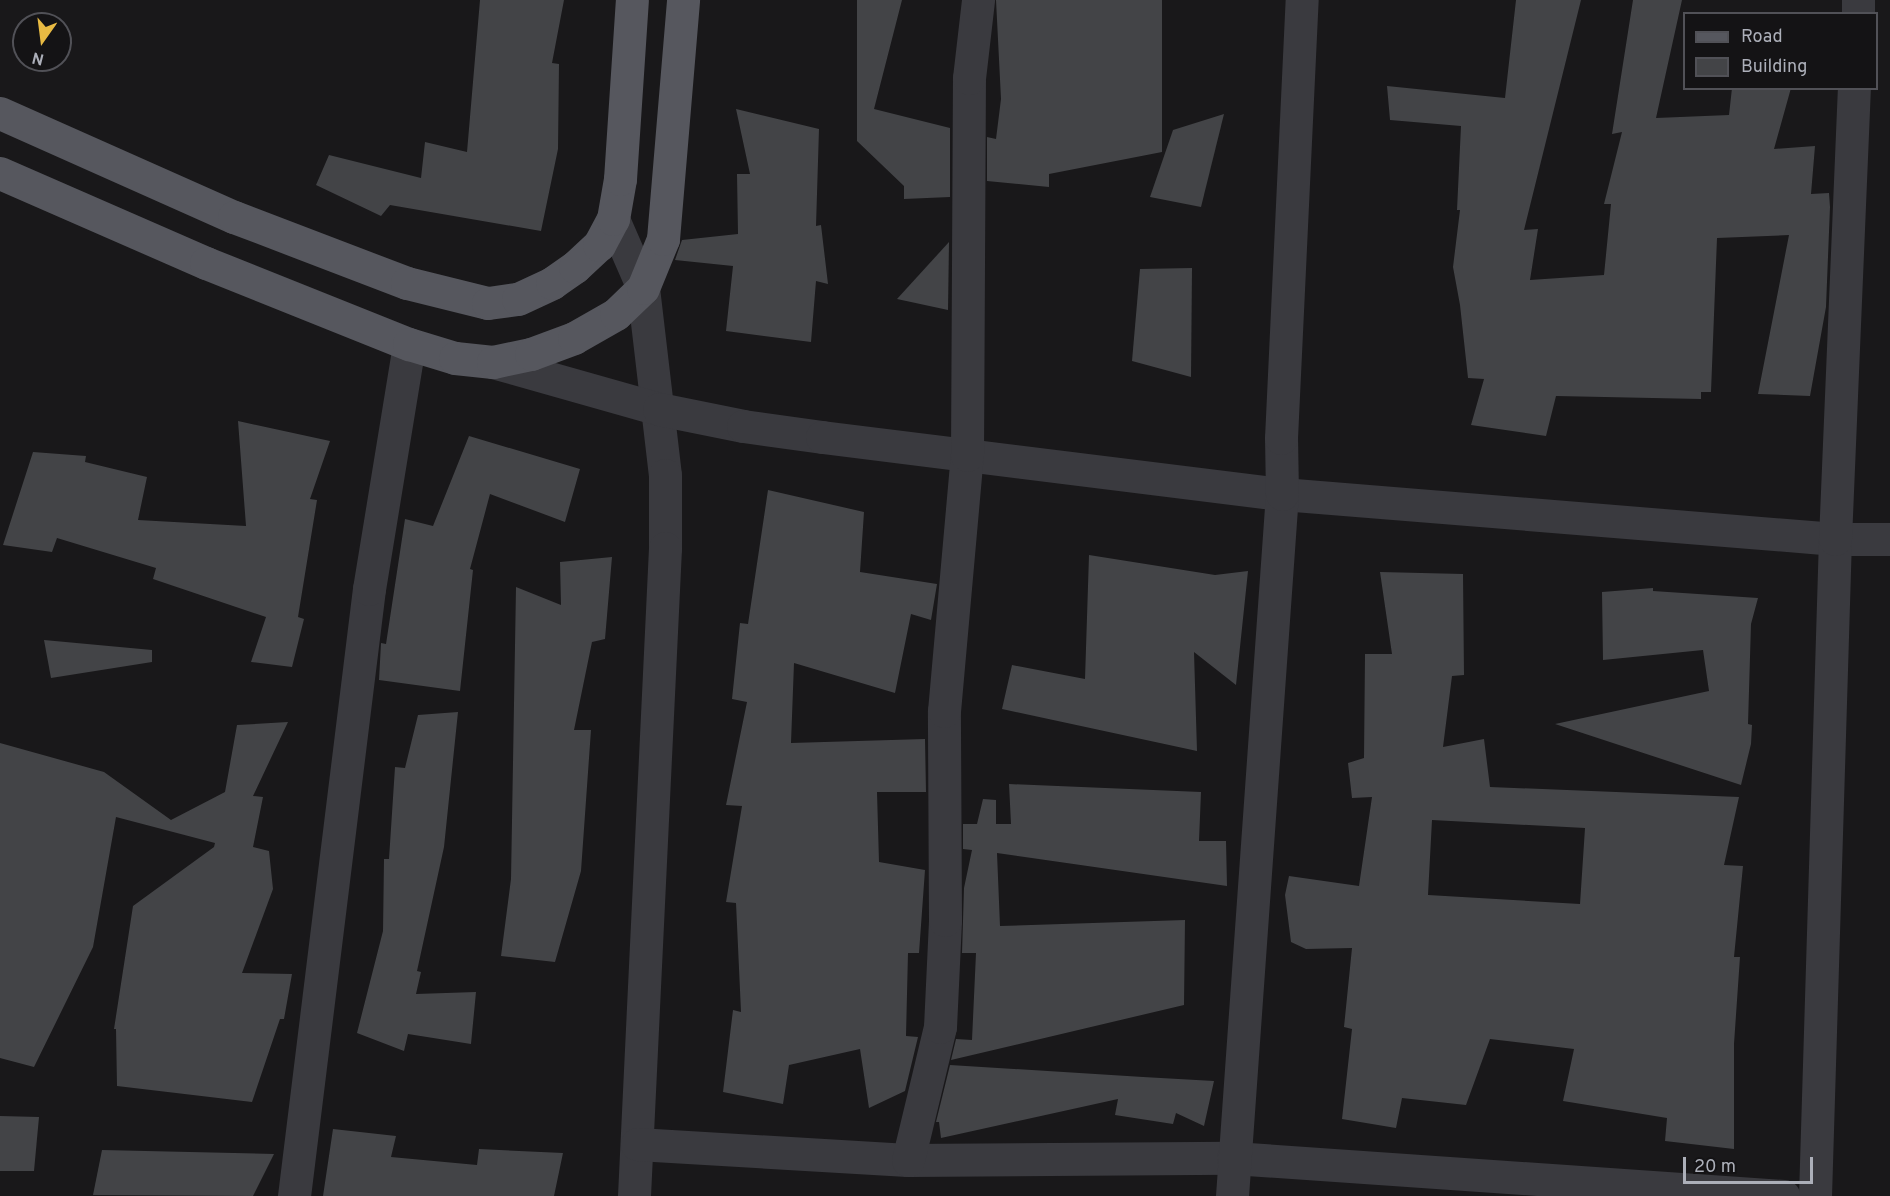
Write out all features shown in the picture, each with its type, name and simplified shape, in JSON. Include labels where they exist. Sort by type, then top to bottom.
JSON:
[{"type":"main road","points":[[0,113],[234,217],[407,283],[488,303],[518,298],[560,278],[599,245],[613,219],[620,179],[632,0]]},
{"type":"main road","points":[[0,173],[206,263],[409,344],[454,358],[493,362],[531,354],[574,338],[616,314],[643,288],[663,239],[683,0]]},
{"type":"street","points":[[908,1160],[940,1027],[945,920],[944,711],[967,455],[969,78],[978,0]]},
{"type":"street","points":[[1232,1196],[1282,494],[1281,438],[1302,0]]},
{"type":"street","points":[[1815,1196],[1835,539],[1854,90]]},
{"type":"street","points":[[613,219],[643,288],[659,408],[664,475],[665,548],[634,1196]]},
{"type":"street","points":[[294,1196],[369,589],[409,344]]},
{"type":"street","points":[[493,362],[659,408],[743,426],[967,455],[1282,494],[1835,539],[1890,539]]},
{"type":"street","points":[[637,1144],[908,1160],[1233,1158],[1784,1196]]},
{"type":"building","points":[[480,0],[564,0],[552,63],[559,64],[558,149],[541,231],[390,205],[381,216],[316,185],[329,155],[421,178],[425,142],[467,152]]},
{"type":"building","points":[[857,0],[902,0],[874,109],[950,128],[950,197],[904,199],[904,186],[857,141]]},
{"type":"building","points":[[996,0],[1162,0],[1162,152],[1049,174],[1049,187],[987,181],[987,137],[996,139],[1001,99]]},
{"type":"building","points":[[1516,0],[1581,0],[1524,230],[1538,229],[1530,280],[1604,275],[1611,204],[1604,204],[1622,132],[1612,134],[1633,0],[1682,0],[1656,118],[1729,115],[1732,90],[1790,90],[1774,149],[1815,146],[1811,194],[1829,193],[1830,207],[1826,307],[1810,396],[1758,394],[1789,235],[1717,238],[1711,392],[1701,392],[1701,399],[1556,396],[1546,436],[1471,425],[1484,379],[1468,378],[1460,305],[1453,267],[1460,210],[1457,210],[1461,126],[1390,120],[1387,86],[1505,98]]},
{"type":"building","points":[[736,109],[819,129],[816,226],[821,225],[828,284],[816,281],[811,342],[726,331],[733,266],[675,260],[682,240],[738,234],[737,174],[750,174]]},
{"type":"building","points":[[1224,114],[1201,207],[1150,197],[1173,130]]},
{"type":"building","points":[[949,242],[948,310],[897,299]]},
{"type":"building","points":[[1192,268],[1191,377],[1132,361],[1140,269]]},
{"type":"building","points":[[238,421],[330,441],[310,499],[317,500],[298,617],[304,619],[292,667],[251,662],[266,617],[153,579],[156,568],[57,538],[52,552],[3,545],[33,452],[86,456],[85,462],[147,477],[138,520],[246,526]]},
{"type":"building","points":[[469,436],[580,469],[565,522],[490,494],[470,569],[473,570],[460,691],[379,680],[381,643],[386,644],[405,519],[433,526]]},
{"type":"building","points":[[768,490],[864,512],[860,572],[937,584],[931,620],[911,614],[895,693],[794,663],[791,743],[925,739],[926,792],[877,792],[879,862],[925,870],[919,953],[908,953],[906,1036],[918,1037],[905,1091],[869,1108],[860,1049],[789,1065],[783,1104],[723,1092],[733,1010],[741,1012],[736,903],[726,902],[742,806],[726,805],[747,702],[732,699],[740,623],[748,624]]},
{"type":"building","points":[[1089,555],[1215,575],[1248,571],[1236,685],[1194,652],[1197,751],[1002,709],[1012,665],[1085,679]]},
{"type":"building","points":[[612,557],[605,639],[592,642],[574,730],[591,730],[581,871],[555,962],[501,956],[511,879],[516,587],[561,605],[560,562]]},
{"type":"building","points":[[1380,572],[1463,574],[1464,675],[1452,676],[1443,747],[1484,739],[1490,787],[1739,797],[1724,865],[1743,866],[1734,957],[1740,957],[1734,1044],[1734,1149],[1665,1141],[1667,1118],[1563,1101],[1574,1049],[1490,1039],[1466,1105],[1402,1098],[1396,1128],[1342,1119],[1352,1029],[1344,1027],[1352,948],[1306,949],[1291,942],[1285,895],[1289,876],[1359,886],[1372,797],[1352,798],[1348,763],[1364,758],[1365,654],[1392,654]],"holes":[[[1432,820],[1585,828],[1580,904],[1428,895]]]},
{"type":"building","points":[[1653,588],[1653,591],[1758,598],[1751,624],[1748,724],[1752,725],[1751,744],[1741,785],[1555,724],[1709,691],[1703,650],[1603,660],[1602,592]]},
{"type":"building","points":[[44,640],[152,650],[152,662],[51,678]]},
{"type":"building","points":[[458,712],[444,847],[417,971],[421,972],[416,994],[476,992],[471,1044],[408,1034],[404,1051],[357,1033],[383,931],[384,859],[389,859],[395,767],[405,768],[418,715]]},
{"type":"building","points":[[288,722],[253,796],[263,797],[253,847],[269,851],[273,889],[242,973],[292,974],[284,1019],[280,1019],[252,1102],[117,1086],[116,1029],[114,1029],[133,906],[214,847],[215,843],[116,817],[93,947],[34,1067],[0,1058],[0,743],[104,772],[171,820],[225,792],[237,725]]},
{"type":"building","points":[[1009,784],[1201,792],[1199,841],[1226,841],[1227,886],[997,853],[1000,926],[1185,920],[1184,1005],[951,1060],[956,1039],[972,1040],[976,953],[962,953],[964,888],[972,850],[963,849],[963,824],[977,824],[983,799],[996,800],[996,824],[1011,824]]},
{"type":"building","points":[[950,1065],[1214,1081],[1204,1126],[1176,1113],[1173,1124],[1115,1115],[1118,1099],[941,1138],[939,1122],[936,1122]]},
{"type":"building","points":[[0,1116],[39,1117],[34,1171],[0,1171]]},
{"type":"building","points":[[333,1129],[396,1136],[391,1157],[477,1165],[479,1149],[563,1153],[554,1196],[323,1196]]},
{"type":"building","points":[[102,1150],[274,1154],[253,1196],[93,1195]]}]
